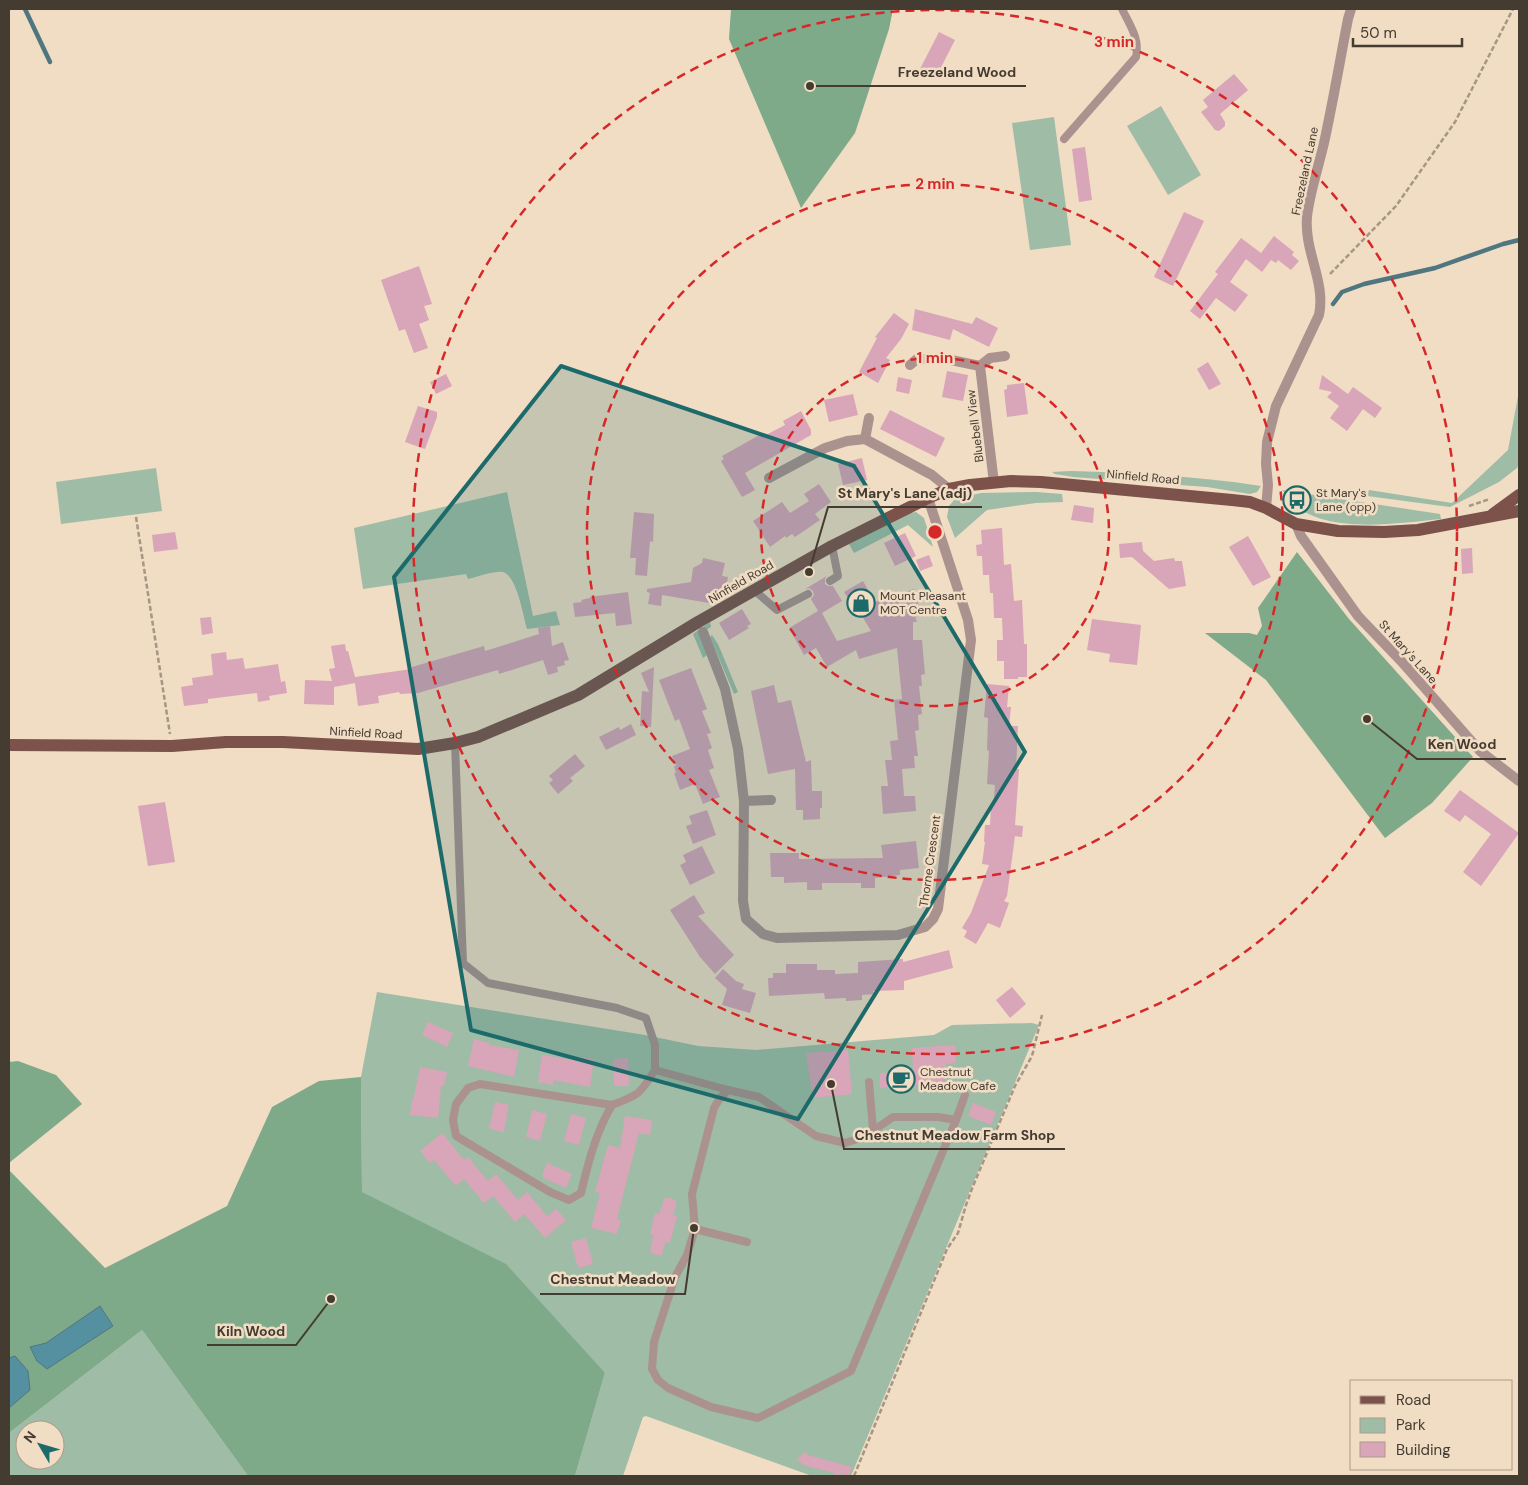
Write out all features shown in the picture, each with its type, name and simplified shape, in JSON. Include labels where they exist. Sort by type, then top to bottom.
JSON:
[{"type":"main road","name":"Ninfield Road","points":[[9,745],[172,746],[226,742],[273,742],[418,748],[455,743],[478,737],[578,695],[754,590],[832,546],[928,498],[949,489],[970,485],[1031,482],[1250,502],[1296,524],[1338,531],[1384,532],[1448,526],[1519,511]]},
{"type":"main road","name":"Ninfield Road","points":[[1491,516],[1519,494]]},
{"type":"street","name":"Freezeland Lane","points":[[1266,508],[1268,485],[1266,464],[1267,442],[1276,406],[1319,315],[1322,301],[1308,241],[1307,217],[1325,140],[1348,19],[1352,9]]},
{"type":"street","points":[[910,365],[917,359],[946,359],[980,366],[990,358],[1005,356]]},
{"type":"street","name":"Bluebell View","points":[[980,366],[994,483]]},
{"type":"street","points":[[864,439],[869,418]]},
{"type":"street","points":[[768,478],[824,448],[846,440],[864,439],[932,475],[949,489]]},
{"type":"street","name":"Thorne Crescent","points":[[703,632],[724,689],[738,749],[744,801],[743,901],[746,919],[763,934],[777,938],[898,935],[925,927],[938,910],[971,640],[968,620],[928,498]]},
{"type":"street","name":"St Mary's Lane","points":[[1296,524],[1301,536],[1358,616],[1402,662],[1480,750],[1519,782]]},
{"type":"street","points":[[744,801],[771,800]]},
{"type":"lane","points":[[1064,139],[1136,57],[1138,47],[1136,36],[1122,9]]},
{"type":"lane","points":[[830,581],[838,576],[832,546]]},
{"type":"lane","points":[[754,590],[777,610],[808,594]]},
{"type":"lane","points":[[455,743],[463,963],[488,983],[617,1008],[646,1018],[655,1045],[655,1070],[641,1092],[612,1105],[480,1084],[468,1088],[456,1104],[453,1120],[456,1136],[550,1192],[568,1200],[581,1194],[589,1161],[604,1119],[612,1105]]},
{"type":"lane","points":[[655,1070],[759,1098],[816,1136],[845,1143],[864,1137],[893,1117],[938,1117],[956,1120]]},
{"type":"lane","points":[[869,1082],[874,1130]]},
{"type":"lane","points":[[728,1090],[714,1108],[692,1194],[695,1229],[686,1256],[675,1277],[654,1342],[652,1369],[658,1380],[668,1388],[711,1407],[758,1418],[851,1371],[956,1120],[965,1094]]},
{"type":"lane","points":[[695,1229],[747,1242]]},
{"type":"path","points":[[1320,288],[1329,275],[1396,206],[1455,122],[1513,9]]},
{"type":"path","points":[[1464,507],[1491,499]]},
{"type":"path","points":[[136,517],[172,746]]},
{"type":"path","points":[[854,1476],[947,1250],[958,1233],[966,1204],[1015,1086],[1032,1056],[1042,1015]]},
{"type":"highlighted area","points":[[561,366],[854,466],[1025,752],[798,1119],[471,1030],[394,577]]},
{"type":"green space","points":[[731,9],[893,9],[889,29],[855,133],[801,208],[729,39]]},
{"type":"green space","points":[[1161,106],[1201,175],[1168,195],[1127,126]]},
{"type":"green space","points":[[1054,117],[1071,245],[1030,250],[1012,123]]},
{"type":"green space","points":[[1519,391],[1519,464],[1517,468],[1499,482],[1450,507],[1367,496],[1369,490],[1452,503],[1508,450]]},
{"type":"green space","points":[[156,468],[162,511],[61,524],[56,482]]},
{"type":"green space","points":[[1071,471],[1166,476],[1261,486],[1257,492],[1250,494],[1207,487],[1073,477],[1052,472]]},
{"type":"green space","points":[[1282,490],[1440,514],[1441,519],[1367,525],[1329,521],[1297,507]]},
{"type":"green space","points":[[507,492],[533,616],[556,611],[560,625],[527,629],[516,588],[508,575],[503,572],[468,579],[466,574],[363,589],[354,528]]},
{"type":"green space","points":[[1036,492],[1062,494],[1063,502],[1036,503],[987,510],[955,538],[947,517],[949,506],[955,499],[981,493]]},
{"type":"green space","points":[[916,512],[924,518],[933,547],[908,525],[854,553],[849,544],[909,513]]},
{"type":"green space","points":[[1297,552],[1349,619],[1473,757],[1432,803],[1385,838],[1266,680],[1205,633],[1249,633],[1257,635],[1262,626],[1258,608]]},
{"type":"green space","points":[[710,622],[711,627],[699,634],[707,655],[703,658],[693,634]]},
{"type":"green space","points":[[712,635],[718,644],[738,692],[734,694],[710,637]]},
{"type":"green space","points":[[377,992],[645,1035],[698,1046],[756,1050],[934,1035],[952,1025],[1032,1023],[1039,1025],[851,1476],[812,1476],[646,1416],[643,1417],[623,1476],[575,1476],[605,1373],[362,1192],[361,1077]]},
{"type":"green space","points":[[18,1061],[56,1075],[82,1104],[9,1163],[9,1062]]},
{"type":"green space","points":[[361,1077],[362,1192],[506,1264],[605,1373],[575,1476],[248,1476],[142,1330],[26,1420],[15,1420],[15,1428],[9,1433],[9,1170],[105,1268],[227,1206],[272,1107],[319,1081]]},
{"type":"green space","points":[[142,1330],[248,1476],[9,1476],[9,1433],[15,1428],[15,1470],[65,1470],[65,1420],[26,1420]]},
{"type":"water","points":[[100,1306],[113,1326],[47,1369],[37,1361],[30,1347],[46,1343]]},
{"type":"water","points":[[15,1356],[28,1371],[30,1390],[9,1408],[9,1358]]},
{"type":"building","points":[[939,32],[955,40],[936,77],[920,69]]},
{"type":"building","points":[[1234,74],[1248,90],[1220,114],[1225,122],[1225,126],[1219,131],[1215,130],[1201,112],[1208,107],[1203,100]]},
{"type":"building","points":[[1085,147],[1092,200],[1079,202],[1072,149]]},
{"type":"building","points":[[1184,212],[1204,221],[1173,286],[1154,277]]},
{"type":"building","points":[[1274,236],[1294,252],[1292,255],[1299,261],[1291,270],[1278,260],[1276,263],[1271,260],[1262,272],[1246,259],[1230,282],[1248,295],[1235,312],[1216,298],[1200,319],[1190,311],[1218,274],[1215,272],[1241,238],[1261,253]]},
{"type":"building","points":[[419,266],[432,304],[424,306],[429,320],[419,324],[428,348],[414,353],[405,329],[399,331],[381,280]]},
{"type":"building","points":[[915,309],[972,324],[976,317],[998,328],[989,347],[953,329],[950,340],[912,330]]},
{"type":"building","points":[[894,313],[909,324],[901,339],[886,358],[890,360],[878,383],[859,372],[877,338],[875,337]]},
{"type":"building","points":[[1208,362],[1221,384],[1209,390],[1197,369]]},
{"type":"building","points":[[947,371],[968,375],[963,401],[942,397]]},
{"type":"building","points":[[446,374],[452,386],[436,394],[430,382]]},
{"type":"building","points":[[1322,375],[1348,394],[1353,387],[1382,408],[1375,418],[1363,409],[1347,431],[1330,418],[1339,406],[1327,397],[1332,392],[1319,389]]},
{"type":"building","points":[[898,377],[912,380],[909,394],[896,391]]},
{"type":"building","points":[[1024,383],[1028,414],[1007,417],[1004,390],[1007,389],[1007,385]]},
{"type":"building","points":[[853,394],[858,415],[829,422],[824,400]]},
{"type":"building","points":[[418,406],[437,412],[437,417],[425,449],[405,442]]},
{"type":"building","points":[[890,410],[945,438],[936,457],[880,429]]},
{"type":"building","points":[[801,411],[811,430],[811,435],[745,473],[755,490],[742,497],[721,461],[724,459],[722,456],[763,433],[764,436],[785,425],[783,421]]},
{"type":"building","points":[[862,458],[867,480],[843,485],[838,464]]},
{"type":"building","points":[[819,484],[831,502],[815,514],[820,520],[795,537],[792,534],[786,538],[785,536],[770,547],[753,521],[782,502],[790,513],[809,501],[804,494]]},
{"type":"building","points":[[1074,505],[1094,508],[1093,523],[1071,520]]},
{"type":"building","points":[[634,512],[654,514],[653,542],[650,541],[647,576],[635,575],[636,558],[630,558]]},
{"type":"building","points":[[1002,528],[1004,565],[1011,564],[1014,601],[1022,600],[1024,644],[1027,644],[1027,677],[1018,677],[1018,679],[1004,679],[1004,661],[997,661],[997,640],[1003,640],[1002,618],[994,618],[993,593],[990,593],[989,575],[983,575],[982,556],[977,556],[976,545],[982,544],[981,530]]},
{"type":"building","points":[[175,532],[178,549],[154,552],[152,535]]},
{"type":"building","points":[[905,533],[916,556],[895,566],[884,543]]},
{"type":"building","points":[[1248,536],[1271,577],[1253,586],[1229,547]]},
{"type":"building","points":[[1142,542],[1143,551],[1154,561],[1174,558],[1175,561],[1182,561],[1186,586],[1169,589],[1132,557],[1120,558],[1119,544]]},
{"type":"building","points":[[1472,548],[1473,573],[1462,574],[1461,549]]},
{"type":"building","points":[[929,555],[933,566],[920,571],[916,560]]},
{"type":"building","points":[[703,558],[725,563],[722,576],[728,577],[725,594],[709,603],[662,595],[661,606],[648,604],[650,593],[647,592],[647,589],[691,582],[693,568],[702,563]]},
{"type":"building","points":[[827,576],[825,584],[833,586],[842,601],[822,613],[837,641],[871,631],[856,606],[854,608],[844,592],[863,581],[875,602],[914,589],[919,603],[912,605],[917,622],[913,622],[913,640],[922,640],[925,674],[921,675],[922,686],[919,686],[922,714],[918,715],[919,730],[915,731],[918,756],[914,756],[915,768],[902,769],[904,796],[915,796],[916,811],[883,814],[881,786],[888,786],[885,760],[892,760],[890,741],[898,740],[894,700],[902,699],[897,648],[859,659],[856,650],[827,667],[816,648],[804,655],[789,628],[818,611],[811,599],[814,595],[813,591],[809,588],[805,589]]},
{"type":"building","points":[[628,592],[632,624],[616,626],[615,613],[575,617],[573,603],[582,602],[581,600],[590,597]]},
{"type":"building","points":[[742,609],[751,624],[747,626],[749,628],[729,640],[719,623]]},
{"type":"building","points":[[211,617],[213,633],[202,635],[200,618]]},
{"type":"building","points":[[1092,619],[1141,625],[1137,665],[1109,662],[1110,654],[1087,650]]},
{"type":"building","points":[[550,626],[552,646],[563,642],[569,660],[564,661],[565,665],[557,667],[558,672],[548,675],[543,660],[499,674],[498,670],[418,693],[400,694],[399,692],[378,696],[379,703],[358,706],[355,683],[334,687],[334,705],[304,704],[305,680],[332,681],[329,669],[335,668],[331,646],[345,644],[355,677],[412,669],[412,667],[484,646],[485,651],[539,634],[538,628]]},
{"type":"building","points":[[226,652],[227,660],[243,658],[245,669],[278,664],[281,682],[285,681],[287,693],[269,696],[270,700],[258,702],[257,693],[208,699],[208,703],[184,706],[181,687],[193,685],[192,678],[213,675],[211,654]]},
{"type":"building","points":[[654,667],[651,727],[640,726],[642,691],[649,692],[641,673]]},
{"type":"building","points":[[691,668],[707,709],[702,711],[711,733],[707,734],[712,748],[708,750],[714,768],[709,770],[720,797],[703,804],[695,784],[680,790],[674,773],[676,773],[674,766],[676,766],[672,756],[690,749],[679,719],[675,721],[659,680]]},
{"type":"building","points":[[987,684],[1009,686],[1007,707],[1011,707],[1009,726],[1018,726],[1016,769],[1019,769],[1015,825],[1023,826],[1022,837],[1015,836],[1007,896],[1004,901],[1009,903],[1000,928],[988,923],[976,944],[964,937],[967,931],[962,928],[971,913],[989,865],[982,864],[985,825],[990,825],[995,785],[987,784],[988,718],[984,717]]},
{"type":"building","points":[[774,685],[778,703],[791,700],[806,762],[811,760],[812,791],[822,791],[820,819],[803,820],[803,810],[796,810],[795,769],[768,774],[751,691]]},
{"type":"building","points":[[631,724],[636,735],[606,750],[599,737],[619,727],[620,730]]},
{"type":"building","points":[[575,754],[585,766],[570,778],[573,781],[558,794],[549,783],[553,780],[549,776]]},
{"type":"building","points":[[1460,790],[1519,833],[1481,886],[1463,872],[1491,834],[1465,815],[1460,822],[1444,811]]},
{"type":"building","points":[[165,802],[175,862],[148,866],[138,806]]},
{"type":"building","points":[[707,810],[716,835],[693,844],[686,826],[692,824],[689,816]]},
{"type":"building","points":[[916,841],[919,868],[900,870],[900,875],[875,878],[875,888],[861,888],[861,883],[822,883],[822,890],[807,890],[807,882],[784,883],[784,877],[771,877],[770,853],[799,853],[799,859],[883,858],[881,845]]},
{"type":"building","points":[[702,846],[715,873],[690,885],[680,865],[686,862],[683,855]]},
{"type":"building","points":[[694,895],[705,913],[698,916],[734,955],[715,974],[700,957],[670,910]]},
{"type":"building","points":[[949,950],[953,968],[904,981],[904,990],[873,991],[874,994],[862,995],[862,1000],[846,1001],[846,998],[825,999],[824,993],[769,996],[768,978],[773,978],[773,973],[786,973],[786,964],[817,964],[817,970],[835,970],[835,974],[858,973],[858,962],[903,959],[903,962]]},
{"type":"building","points":[[723,969],[736,981],[744,984],[742,989],[756,993],[750,1013],[722,1005],[727,989],[715,978]]},
{"type":"building","points":[[1012,987],[1026,1004],[1010,1018],[996,1000]]},
{"type":"building","points":[[428,1022],[453,1033],[447,1047],[422,1035]]},
{"type":"building","points":[[474,1039],[489,1043],[489,1045],[519,1050],[514,1077],[468,1066]]},
{"type":"building","points":[[955,1045],[956,1063],[946,1064],[947,1079],[943,1079],[943,1084],[880,1088],[880,1073],[913,1071],[912,1048]]},
{"type":"building","points":[[848,1050],[852,1094],[813,1098],[806,1053]]},
{"type":"building","points":[[542,1055],[579,1061],[580,1057],[594,1059],[590,1087],[553,1080],[553,1085],[538,1082]]},
{"type":"building","points":[[628,1058],[629,1086],[614,1086],[613,1059]]},
{"type":"building","points":[[420,1067],[447,1072],[444,1086],[441,1086],[438,1118],[410,1115]]},
{"type":"building","points":[[495,1102],[509,1105],[504,1132],[489,1129]]},
{"type":"building","points":[[973,1103],[996,1112],[991,1125],[968,1116]]},
{"type":"building","points":[[532,1110],[547,1114],[540,1141],[526,1137]]},
{"type":"building","points":[[571,1114],[586,1118],[579,1145],[564,1141]]},
{"type":"building","points":[[625,1116],[652,1120],[650,1135],[639,1133],[617,1219],[621,1220],[617,1234],[591,1228],[600,1193],[595,1192],[608,1145],[620,1148]]},
{"type":"building","points":[[442,1133],[464,1160],[468,1157],[488,1181],[496,1174],[518,1200],[527,1192],[547,1216],[556,1209],[566,1220],[545,1238],[524,1214],[515,1222],[493,1196],[484,1203],[464,1179],[456,1186],[434,1160],[430,1163],[420,1151]]},
{"type":"building","points":[[547,1163],[572,1174],[566,1188],[543,1178]]},
{"type":"building","points":[[665,1197],[676,1200],[675,1203],[677,1203],[673,1215],[677,1216],[670,1243],[666,1242],[661,1256],[650,1253],[653,1235],[650,1234],[655,1213],[659,1214]]},
{"type":"building","points":[[586,1238],[593,1264],[578,1268],[571,1242]]},
{"type":"building","points":[[805,1452],[808,1455],[852,1467],[849,1476],[840,1474],[837,1476],[834,1473],[803,1465],[797,1459]]},
{"type":"waterway","points":[[25,9],[50,62]]},
{"type":"waterway","points":[[1333,304],[1342,292],[1364,284],[1435,268],[1519,240]]},
{"type":"place","name":"Freezeland Wood","points":[[810,86]]},
{"type":"place","name":"St Mary's Lane (opp)","points":[[1297,500]]},
{"type":"place","name":"St Mary's Lane (adj)","points":[[809,572]]},
{"type":"place","name":"Mount Pleasant MOT Centre","points":[[861,603]]},
{"type":"place","name":"Ken Wood","points":[[1367,719]]},
{"type":"place","name":"Chestnut Meadow Cafe","points":[[901,1079]]},
{"type":"place","name":"Chestnut Meadow Farm Shop","points":[[831,1084]]},
{"type":"place","name":"Chestnut Meadow","points":[[694,1228]]},
{"type":"place","name":"Kiln Wood","points":[[331,1299]]}]
